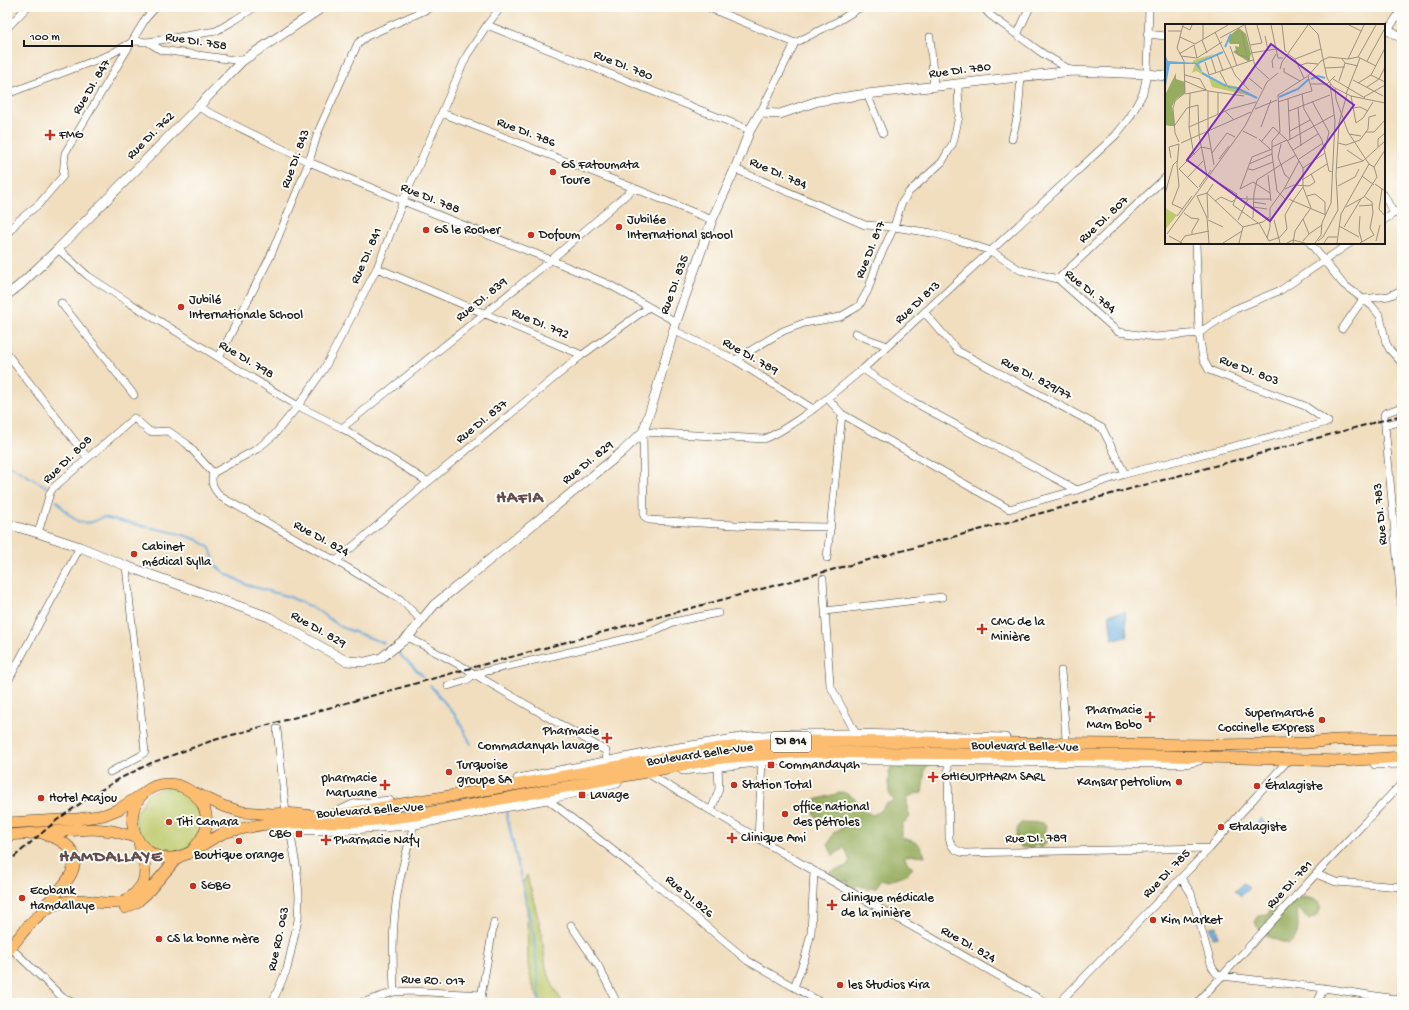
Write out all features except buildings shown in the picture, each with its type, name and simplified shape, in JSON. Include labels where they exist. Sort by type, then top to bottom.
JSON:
[{"type":"main road","name":"Boulevard Belle-Vue","points":[[191,791],[223,806],[243,812],[273,814],[286,813],[324,817],[498,788],[720,748],[803,741],[1221,744],[1308,743],[1331,740],[1402,739]]},
{"type":"main road","points":[[1327,760],[1331,740]]},
{"type":"main road","points":[[1221,744],[1226,758]]},
{"type":"main road","name":"Boulevard Belle-Vue","points":[[192,851],[219,835],[240,829],[268,824],[366,821],[416,815],[720,758],[803,752],[1213,757],[1343,761],[1402,757]]},
{"type":"main road","points":[[7,823],[78,819],[104,815],[119,809],[155,786],[168,784],[180,785],[191,791],[200,801],[206,814],[206,828],[201,840],[192,851],[178,857],[169,858],[152,854],[137,840],[113,831],[93,829],[7,835]]},
{"type":"main road","points":[[9,950],[40,914],[57,904],[77,900],[110,904],[132,897],[143,883],[145,875],[143,858],[132,826],[132,813],[144,792]]},
{"type":"main road","points":[[24,932],[37,913],[68,880],[74,869],[75,861],[70,849],[65,843],[42,833]]},
{"type":"main road","points":[[24,932],[44,919],[64,909],[77,907],[112,910],[128,908],[146,894],[178,857]]},
{"type":"street","points":[[7,28],[27,7]]},
{"type":"street","name":"Rue DI. 847","points":[[7,234],[18,221],[39,204],[63,176],[65,153],[134,41],[146,18],[156,7]]},
{"type":"street","name":"Rue DI. 758","points":[[134,41],[148,42],[216,31],[255,7]]},
{"type":"street","name":"Rue DI. 762","points":[[7,295],[20,285],[58,249],[242,61],[323,7]]},
{"type":"street","name":"Rue DI. 843","points":[[219,357],[270,257],[309,162],[318,132],[358,43],[366,36],[432,7]]},
{"type":"street","name":"Rue DI. 841","points":[[212,476],[257,449],[274,435],[298,406],[324,369],[377,268],[467,54],[501,7]]},
{"type":"street","points":[[706,7],[795,43],[838,21],[861,7]]},
{"type":"street","points":[[984,7],[990,15],[1017,35],[1042,53],[1072,71]]},
{"type":"street","points":[[1017,35],[1030,7]]},
{"type":"street","name":"Rue DI 813","points":[[643,432],[764,439],[786,429],[828,399],[925,313],[1116,135],[1130,117],[1142,93],[1147,74],[1148,7]]},
{"type":"street","points":[[1402,9],[1386,31],[1402,38]]},
{"type":"street","name":"Rue DI. 780","points":[[487,25],[750,130]]},
{"type":"street","points":[[1147,34],[1165,36]]},
{"type":"street","points":[[930,37],[934,87]]},
{"type":"street","points":[[7,94],[109,55],[134,41]]},
{"type":"street","name":"Rue DI. 758","points":[[148,42],[160,50],[242,61]]},
{"type":"street","name":"Rue DI. 835","points":[[643,432],[654,399],[674,326],[712,220],[735,169],[750,130],[795,43]]},
{"type":"street","name":"Rue DI. 780","points":[[760,113],[780,114],[818,102],[867,94],[1072,71],[1165,76]]},
{"type":"street","points":[[1012,139],[1018,114],[1021,77]]},
{"type":"street","name":"Rue DI. 817","points":[[735,360],[783,331],[804,323],[840,317],[859,306],[868,290],[877,263],[894,228],[901,204],[909,192],[942,162],[953,144],[959,116],[958,84]]},
{"type":"street","points":[[867,94],[883,132]]},
{"type":"street","name":"Rue DI. 788","points":[[198,107],[309,162],[610,285],[649,307],[674,326]]},
{"type":"street","name":"Rue DI. 786","points":[[442,113],[712,220]]},
{"type":"street","name":"Rue DI. 784","points":[[735,169],[865,225],[932,233],[991,251],[1020,270],[1058,279],[1118,332],[1155,337],[1199,333],[1233,310],[1281,290],[1348,244]]},
{"type":"street","name":"Rue DI. 807","points":[[1058,279],[1165,178]]},
{"type":"street","name":"Rue DI. 839","points":[[342,428],[551,260],[634,188]]},
{"type":"street","points":[[1385,198],[1394,214]]},
{"type":"street","points":[[1385,219],[1402,208]]},
{"type":"street","name":"Rue DI. 803","points":[[1125,474],[1328,422],[1305,406],[1210,370],[1203,359],[1199,333],[1196,244]]},
{"type":"street","points":[[1311,244],[1344,284],[1372,306],[1380,316],[1388,346],[1402,363]]},
{"type":"street","name":"Rue DI. 798","points":[[58,249],[88,276],[128,302],[298,406],[342,428],[428,482]]},
{"type":"street","name":"Rue DI. 792","points":[[377,268],[582,355]]},
{"type":"street","points":[[1342,329],[1363,299],[1390,296],[1402,290]]},
{"type":"street","points":[[61,303],[134,395]]},
{"type":"street","name":"Rue DI. 837","points":[[336,561],[428,482],[582,355],[649,307]]},
{"type":"street","name":"Rue DI. 829/77","points":[[925,313],[958,351],[1102,428],[1125,474]]},
{"type":"street","name":"Rue DI. 789","points":[[674,326],[735,360],[813,409]]},
{"type":"street","points":[[855,333],[888,346]]},
{"type":"street","points":[[7,354],[87,457]]},
{"type":"street","points":[[863,369],[906,398],[1077,490]]},
{"type":"street","points":[[828,399],[842,414],[1009,509],[1077,490],[1125,474]]},
{"type":"street","name":"Rue DI. 783","points":[[1402,407],[1390,410],[1384,415],[1402,611]]},
{"type":"street","points":[[827,558],[842,414]]},
{"type":"street","name":"Rue DI. 808","points":[[38,533],[50,493],[53,488],[87,457],[134,418]]},
{"type":"street","name":"Rue DI. 824","points":[[134,418],[150,432],[168,431],[187,444],[212,476],[213,487],[221,497],[336,561],[400,599],[421,620]]},
{"type":"street","points":[[1386,426],[1402,421]]},
{"type":"street","points":[[643,432],[644,516],[649,520],[752,526],[831,527]]},
{"type":"street","name":"Rue DI. 829","points":[[7,524],[80,547],[126,566],[269,617],[346,661],[365,662],[381,658],[408,637],[434,605],[622,452],[643,432]]},
{"type":"street","points":[[7,683],[80,547]]},
{"type":"street","points":[[110,772],[145,752],[126,566]]},
{"type":"street","points":[[823,579],[830,685],[856,734]]},
{"type":"street","points":[[825,611],[942,598]]},
{"type":"street","points":[[448,686],[467,680],[474,674],[647,634],[673,622],[718,613]]},
{"type":"street","points":[[408,637],[467,669],[606,751],[607,761]]},
{"type":"street","points":[[7,667],[13,672]]},
{"type":"street","points":[[1061,671],[1066,739]]},
{"type":"street","points":[[277,729],[286,813]]},
{"type":"street","name":"Boulevard Belle-Vue","points":[[324,817],[354,805],[430,796],[660,751],[747,737],[794,734],[856,734],[1170,740],[1221,744]]},
{"type":"street","name":"Boulevard Belle-Vue","points":[[1331,740],[1350,736],[1402,734]]},
{"type":"street","name":"Boulevard Belle-Vue","points":[[268,824],[290,830],[352,829],[414,824],[547,799],[650,775],[718,765],[785,758],[1185,763],[1213,757]]},
{"type":"street","name":"Rue DI. 785","points":[[1059,1003],[1210,848],[1289,759]]},
{"type":"street","name":"Rue DI. 789","points":[[948,760],[949,838],[950,844],[958,852],[1210,848]]},
{"type":"street","points":[[758,838],[762,761]]},
{"type":"street","name":"Boulevard Belle-Vue","points":[[1343,761],[1362,764],[1402,763]]},
{"type":"street","points":[[711,811],[718,789],[718,765]]},
{"type":"street","name":"Rue DI. 824","points":[[650,775],[814,871],[1047,1003]]},
{"type":"street","name":"Rue DI. 781","points":[[1197,1003],[1402,783]]},
{"type":"street","name":"Rue DI.826","points":[[547,799],[642,873],[748,961],[822,1003]]},
{"type":"street","points":[[394,992],[392,951],[396,903],[401,873],[414,824]]},
{"type":"street","name":"Rue RO. 063","points":[[272,1003],[287,969],[298,920],[299,896],[297,871],[290,830]]},
{"type":"street","points":[[794,987],[805,958],[811,933],[814,871]]},
{"type":"street","points":[[1316,874],[1336,882],[1402,888]]},
{"type":"street","points":[[1181,878],[1191,893],[1212,967],[1216,973],[1222,976],[1324,988],[1402,1000]]},
{"type":"street","points":[[480,1003],[494,922]]},
{"type":"street","points":[[571,925],[598,967],[617,1003]]},
{"type":"street","points":[[9,950],[61,1001],[74,1003]]},
{"type":"street","points":[[1317,1003],[1324,988]]},
{"type":"street","name":"Rue RO. 017","points":[[361,1003],[394,992],[410,991],[482,995]]},
{"type":"green space","points":[[928,746],[934,756],[931,763],[925,769],[922,793],[915,794],[907,798],[907,807],[910,817],[902,824],[902,838],[919,845],[925,856],[904,856],[913,868],[906,875],[889,881],[882,879],[876,887],[867,888],[858,885],[852,891],[847,887],[848,880],[838,883],[831,879],[829,872],[845,867],[850,861],[845,848],[833,855],[828,845],[834,832],[845,826],[845,819],[817,819],[808,804],[818,799],[843,792],[855,799],[864,810],[873,815],[882,810],[885,804],[894,801],[889,793],[888,782],[889,772],[893,763],[919,747]]},
{"type":"green space","points":[[170,786],[196,800],[203,823],[194,844],[189,849],[166,856],[144,845],[134,818],[148,793]]},
{"type":"green space","points":[[1022,822],[1044,823],[1046,826],[1045,837],[1047,840],[1044,846],[1041,848],[1036,845],[1031,849],[1026,847],[1022,848],[1015,841],[1018,827]]},
{"type":"green space","points":[[527,875],[541,929],[546,968],[554,988],[563,1003],[540,1003],[531,981],[528,964],[527,910],[522,885]]},
{"type":"green space","points":[[1303,897],[1313,899],[1320,903],[1320,910],[1317,915],[1309,920],[1298,907],[1297,932],[1296,936],[1289,944],[1269,937],[1257,927],[1255,922],[1258,917],[1263,914],[1268,915],[1271,908],[1278,907]]},
{"type":"water","points":[[1125,612],[1127,637],[1112,639],[1109,614]]},
{"type":"water","points":[[1261,818],[1270,827],[1266,832],[1256,824]]},
{"type":"water","points":[[1243,883],[1249,888],[1241,896],[1235,891]]},
{"type":"water","points":[[1216,926],[1218,937],[1212,938],[1210,927]]},
{"type":"waterway","points":[[7,464],[47,487]]},
{"type":"waterway","points":[[57,501],[67,513],[82,523],[88,523],[103,517],[180,534],[198,540],[210,548],[216,566],[225,573],[247,585],[290,597],[317,610],[341,627],[384,643]]},
{"type":"waterway","points":[[398,653],[423,676]]},
{"type":"waterway","points":[[430,685],[456,716],[471,744]]},
{"type":"waterway","points":[[506,812],[534,936],[540,1003]]},
{"type":"railway","points":[[7,863],[57,820],[88,798],[119,779],[151,763],[211,741],[467,669],[1402,415]]},
{"type":"place","name":"FMG","points":[[50,135]]},
{"type":"place","name":"GS Fatoumata Toure","points":[[553,172]]},
{"type":"place","name":"Jubilée International school","points":[[619,227]]},
{"type":"place","name":"GS le Rocher","points":[[426,230]]},
{"type":"place","name":"Dofoum","points":[[531,235]]},
{"type":"place","name":"Jubilé Internationale School","points":[[181,307]]},
{"type":"place","name":"Cabinet médical Sylla","points":[[134,554]]},
{"type":"place","name":"CMC de la Minière","points":[[982,629]]},
{"type":"place","name":"Pharmacie Mam Bobo","points":[[1150,717]]},
{"type":"place","name":"Supermarché Coccinelle Express","points":[[1322,720]]},
{"type":"place","name":"Pharmacie Commadanyah lavage","points":[[607,738]]},
{"type":"place","name":"Commandayah","points":[[771,765]]},
{"type":"place","name":"Turquoise groupe SA","points":[[449,772]]},
{"type":"place","name":"GHIGUIPHARM SARL","points":[[933,777]]},
{"type":"place","name":"Kamsar petrolium","points":[[1179,782]]},
{"type":"place","name":"pharmacie Marwane","points":[[385,785]]},
{"type":"place","name":"Station Total","points":[[734,785]]},
{"type":"place","name":"Étalagiste","points":[[1257,786]]},
{"type":"place","name":"Lavage","points":[[582,795]]},
{"type":"place","name":"Hotel Acajou","points":[[41,798]]},
{"type":"place","name":"office national des pétroles","points":[[785,814]]},
{"type":"place","name":"Titi Camara","points":[[169,822]]},
{"type":"place","name":"Etalagiste","points":[[1221,827]]},
{"type":"place","name":"CBG","points":[[299,834]]},
{"type":"place","name":"Clinique Ami","points":[[732,838]]},
{"type":"place","name":"Pharmacie Nafy","points":[[326,840]]},
{"type":"place","name":"Boutique orange","points":[[239,841]]},
{"type":"place","name":"SGBG","points":[[193,886]]},
{"type":"place","name":"Ecobank Hamdallaye","points":[[22,898]]},
{"type":"place","name":"Clinique médicale de la minière","points":[[832,905]]},
{"type":"place","name":"Kim Market","points":[[1153,920]]},
{"type":"place","name":"CS la bonne mère","points":[[159,939]]},
{"type":"place","name":"les Studios Kira","points":[[840,985]]},
{"type":"district","name":"HAFIA","points":[[520,499]]},
{"type":"district","name":"HAMDALLAYE","points":[[111,858]]}]
